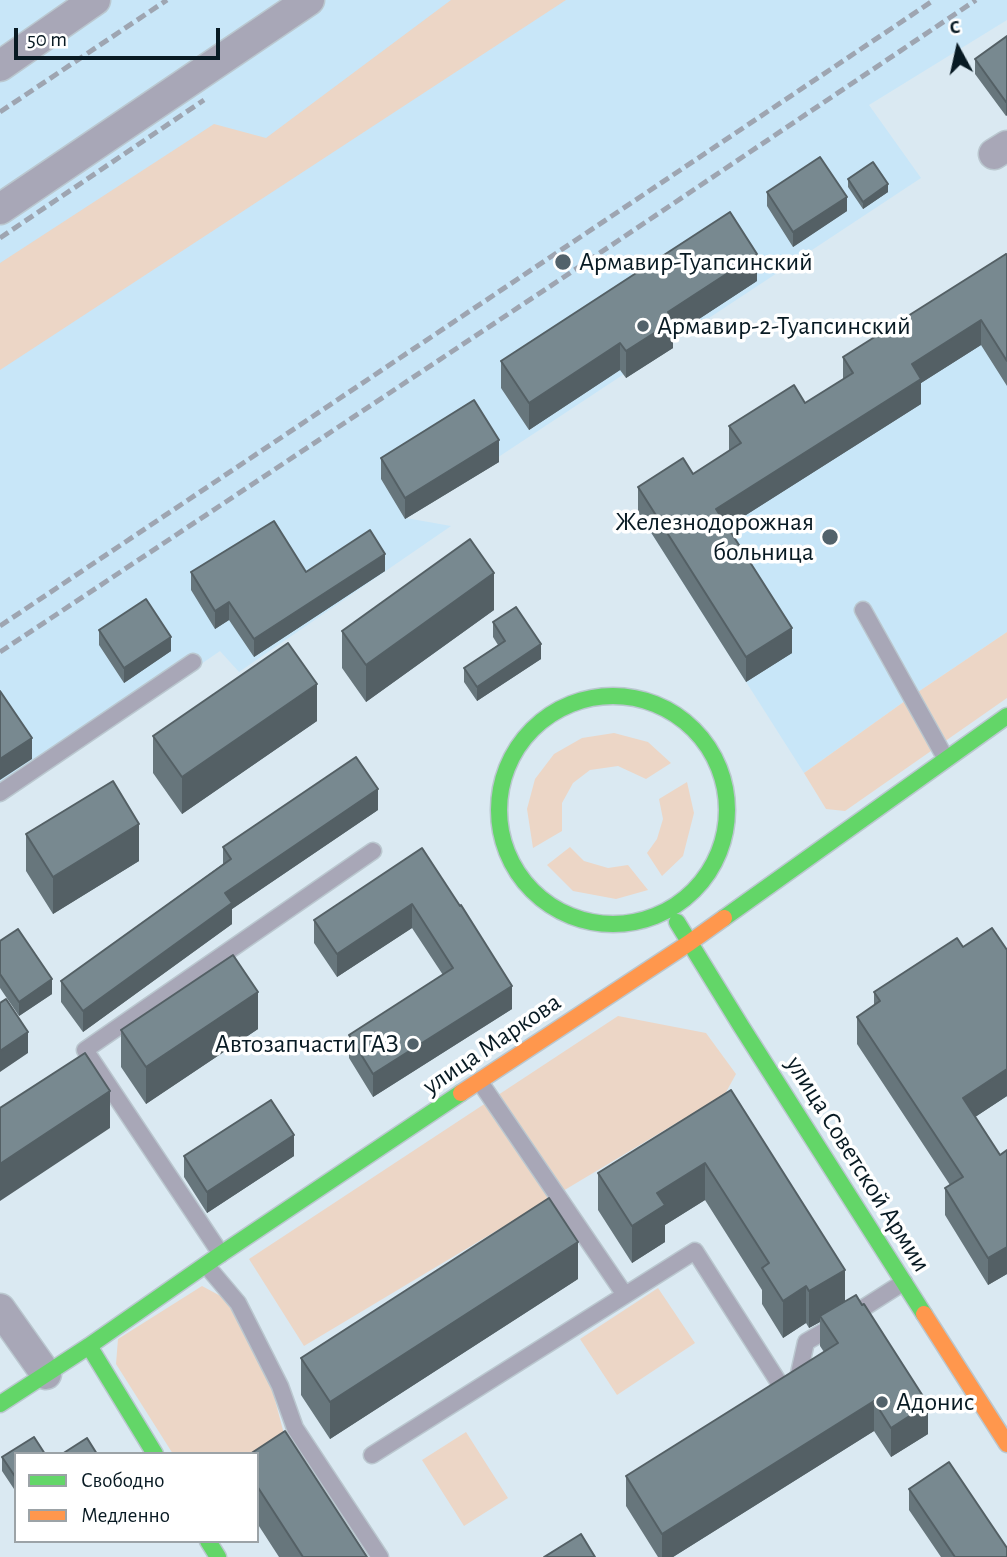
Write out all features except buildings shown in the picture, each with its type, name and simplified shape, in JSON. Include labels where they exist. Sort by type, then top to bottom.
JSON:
[{"type":"main road","points":[[621,695],[657,704],[688,722],[711,750],[724,777],[728,808],[724,838],[713,866],[695,891],[670,909],[637,922],[602,924],[579,919],[568,916],[538,897],[515,871],[501,838],[498,802],[506,767],[525,736],[552,712],[586,698],[621,695]]},
{"type":"main road","name":"улица Маркова","points":[[0,1404],[690,943],[1007,716]]},
{"type":"main road","name":"улица Советской Армии","points":[[670,909],[904,1282],[993,1411],[1007,1444]]},
{"type":"main road","points":[[89,1346],[154,1452]]},
{"type":"street","points":[[0,66],[95,0]]},
{"type":"street","points":[[0,209],[309,0]]},
{"type":"street","points":[[0,1309],[46,1374]]},
{"type":"lane","points":[[863,610],[946,759]]},
{"type":"lane","points":[[0,793],[193,662]]},
{"type":"lane","points":[[221,1254],[85,1050],[373,851]]},
{"type":"lane","points":[[480,1082],[625,1295]]},
{"type":"lane","points":[[372,1455],[695,1251],[778,1393],[798,1378],[806,1342],[904,1282]]},
{"type":"lane","points":[[206,1265],[238,1303],[280,1386],[295,1428],[380,1557]]},
{"type":"shaded area","points":[[0,0],[1007,0],[1007,20],[869,105],[921,178],[406,518],[451,526],[239,672],[220,651],[0,803]]},
{"type":"shaded area","points":[[451,0],[566,0],[0,370],[0,263],[214,124],[266,138]]},
{"type":"shaded area","name":"Железнодорожная больница","points":[[1007,280],[1007,632],[804,773],[638,512]]},
{"type":"shaded area","points":[[1007,632],[1007,698],[845,811],[826,809],[804,773]]},
{"type":"shaded area","points":[[614,733],[648,742],[671,763],[646,779],[618,766],[590,770],[573,783],[562,803],[562,831],[533,848],[527,809],[535,779],[554,754],[582,738]]},
{"type":"shaded area","points":[[687,782],[694,813],[683,856],[662,876],[647,853],[657,839],[663,819],[659,799]]},
{"type":"shaded area","points":[[570,847],[584,861],[608,868],[628,865],[648,890],[616,899],[573,891],[547,865]]},
{"type":"shaded area","points":[[618,1016],[706,1033],[736,1074],[725,1094],[304,1346],[249,1259]]},
{"type":"shaded area","points":[[202,1286],[228,1300],[270,1381],[284,1434],[255,1452],[172,1452],[116,1364],[118,1339]]},
{"type":"shaded area","points":[[658,1288],[695,1343],[617,1395],[580,1339]]},
{"type":"shaded area","points":[[466,1432],[508,1498],[464,1526],[422,1460]]},
{"type":"railway","points":[[0,112],[167,0]]},
{"type":"railway","points":[[0,626],[934,0]]},
{"type":"railway","points":[[0,652],[976,0]]},
{"type":"railway","points":[[0,238],[204,100]]},
{"type":"traffic: fast","points":[[602,696],[624,696],[657,704],[694,729],[719,766],[727,810],[719,854],[694,891],[657,916],[624,924],[602,924],[569,916],[532,891],[507,854],[499,821],[499,799],[507,766],[532,729],[569,704],[602,696]]},
{"type":"traffic: fast","points":[[724,918],[1007,716]]},
{"type":"traffic: fast","points":[[677,922],[924,1314]]},
{"type":"traffic: fast","points":[[0,1404],[461,1093]]},
{"type":"traffic: fast","points":[[89,1346],[154,1452]]},
{"type":"traffic: fast","points":[[209,1543],[218,1557]]},
{"type":"traffic: slow","points":[[461,1093],[724,918]]},
{"type":"traffic: slow","points":[[924,1314],[1007,1444]]},
{"type":"place","name":"Армавир-Туапсинский","points":[[563,262]]},
{"type":"place","name":"Армавир-2-Туапсинский","points":[[643,326]]},
{"type":"place","name":"Железнодорожная больница","points":[[830,537]]},
{"type":"place","name":"Автозапчасти ГАЗ","points":[[413,1044]]},
{"type":"place","name":"Адонис","points":[[882,1402]]}]
